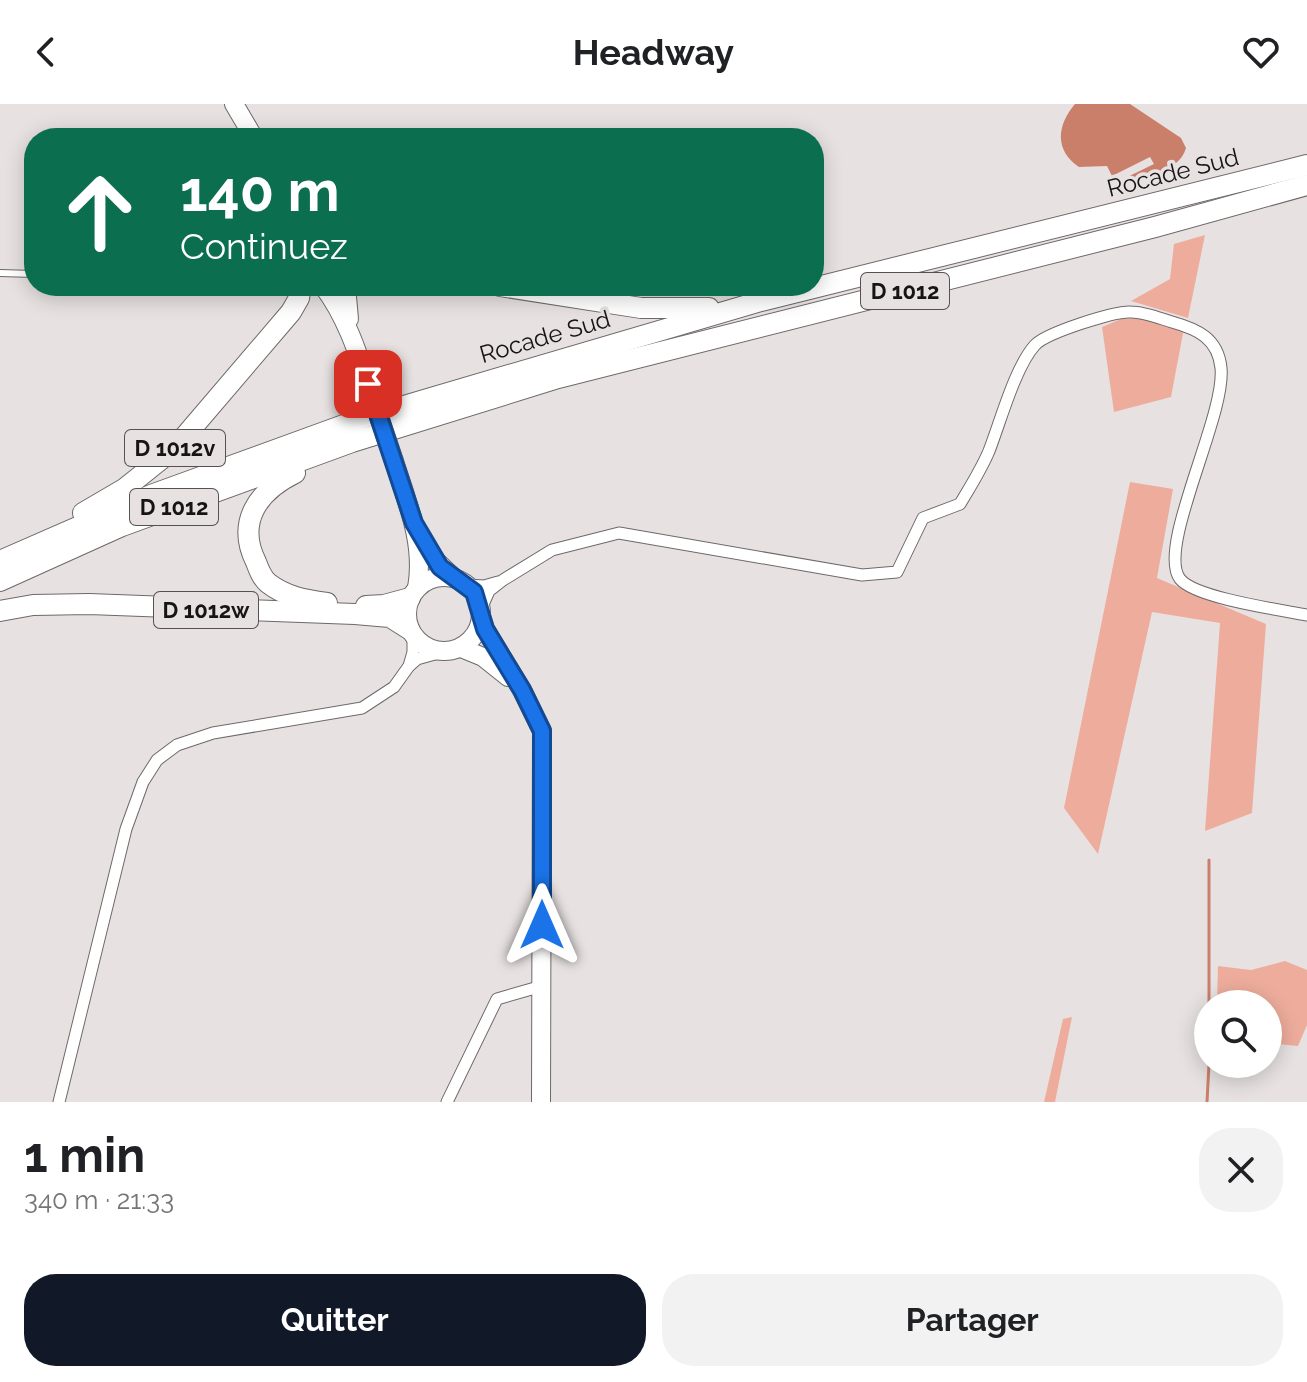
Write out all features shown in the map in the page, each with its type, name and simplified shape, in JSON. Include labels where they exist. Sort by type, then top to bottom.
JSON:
[{"type":"highway","name":"Rocade Sud","points":[[824,285],[1307,165]]},
{"type":"highway","name":"Rocade Sud","points":[[1,568],[352,442],[558,378],[1155,227],[1173,228],[1307,185]]},
{"type":"highway","points":[[1219,214],[1307,200]]},
{"type":"highway","name":"D 1012v","points":[[1,568],[124,489],[174,449],[291,312],[299,296]]},
{"type":"highway","points":[[564,296],[641,308],[699,309],[761,301]]},
{"type":"highway","name":"Rocade Sud","points":[[1,568],[151,495],[363,418],[781,296]]},
{"type":"highway","points":[[352,442],[277,482],[258,502],[248,524],[248,548],[265,581],[303,600],[358,606],[384,605],[413,593]]},
{"type":"highway","name":"D 1012w","points":[[0,611],[33,605],[89,604],[355,614],[390,617],[411,632]]},
{"type":"main road","points":[[234,104],[248,128]]},
{"type":"main road","points":[[330,296],[352,337],[414,523],[434,559],[478,600],[485,629],[522,690],[542,731],[541,1102]]},
{"type":"main road","points":[[347,296],[352,337]]},
{"type":"main road","points":[[414,523],[419,566],[406,608],[411,632],[421,644],[442,652],[461,648],[475,635],[481,612]]},
{"type":"main road","points":[[413,593],[434,578],[461,582]]},
{"type":"main road","points":[[461,648],[493,664],[522,690]]},
{"type":"street","points":[[481,612],[489,591],[552,550],[619,533],[862,575],[897,572],[923,518],[960,504],[987,456],[1023,366],[1035,346],[1045,336],[1113,313],[1130,311],[1195,329],[1216,351],[1221,385],[1217,410],[1191,485],[1175,546],[1174,567],[1180,578],[1189,586],[1226,599],[1307,615]]},
{"type":"street","points":[[461,582],[484,586],[503,580]]},
{"type":"street","points":[[59,1102],[126,829],[143,782],[157,760],[177,745],[213,733],[362,708],[394,687],[409,666],[413,652],[411,632]]},
{"type":"street","points":[[409,666],[428,654],[442,652]]},
{"type":"street","points":[[447,1102],[497,999],[542,986]]},
{"type":"lane","points":[[0,271],[24,273]]},
{"type":"shaded area","points":[[1075,104],[1130,104],[1181,138],[1186,148],[1182,157],[1167,169],[1117,182],[1154,164],[1150,157],[1112,176],[1107,166],[1079,167],[1065,153],[1061,137],[1065,120]]},
{"type":"shaded area","points":[[1205,235],[1188,318],[1131,301],[1170,279],[1174,244]]},
{"type":"shaded area","points":[[1138,318],[1184,328],[1171,397],[1114,412],[1102,327],[1121,319]]},
{"type":"shaded area","points":[[1130,482],[1173,489],[1157,578],[1266,624],[1252,813],[1205,831],[1220,623],[1152,612],[1098,854],[1064,808]]},
{"type":"shaded area","points":[[1285,961],[1307,970],[1307,1025],[1298,1046],[1282,1044],[1282,990],[1217,990],[1218,966],[1251,970]]},
{"type":"shaded area","points":[[1072,1017],[1055,1102],[1044,1102],[1063,1019]]},
{"type":"waterway","points":[[1209,860],[1209,990]]},
{"type":"waterway","points":[[1207,1102],[1208,1078]]},
{"type":"route","points":[[368,384],[414,523],[440,567],[474,592],[485,629],[522,690],[542,731],[542,925]]}]
